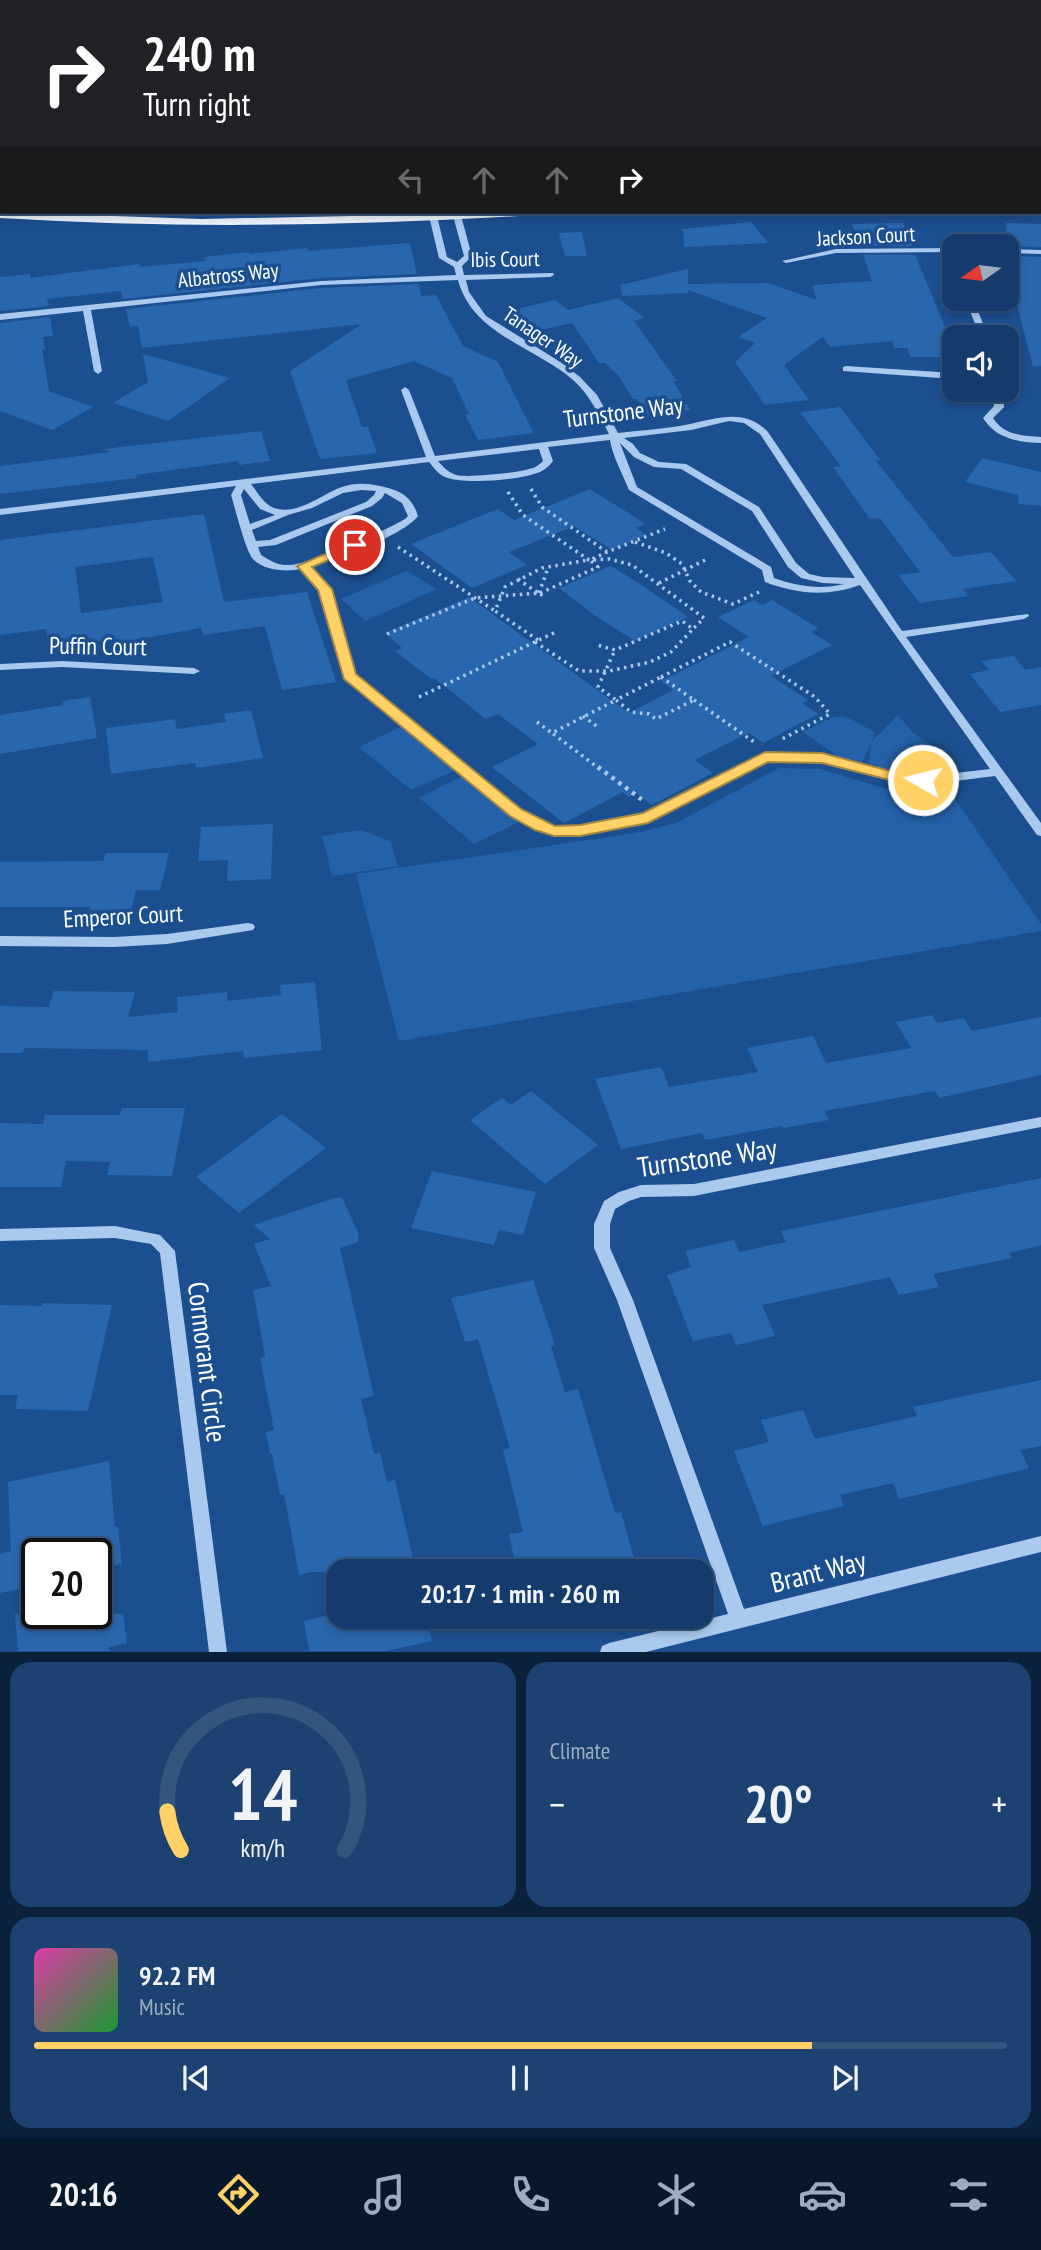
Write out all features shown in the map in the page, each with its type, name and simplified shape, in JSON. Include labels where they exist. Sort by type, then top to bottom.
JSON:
[{"type":"main road","points":[[0,215],[225,223],[457,214]]},
{"type":"street","name":"Tanager Way","points":[[457,214],[468,256],[458,266]]},
{"type":"street","name":"Tanager Way","points":[[433,215],[443,258],[458,266]]},
{"type":"street","name":"Jackson Court","points":[[786,261],[836,251],[942,250]]},
{"type":"street","points":[[1019,251],[1041,252]]},
{"type":"street","name":"Tanager Way","points":[[458,266],[472,305],[483,317],[577,379],[592,395],[615,436]]},
{"type":"street","name":"Ibis Court","points":[[460,277],[550,275]]},
{"type":"street","name":"Albatross Way","points":[[0,317],[321,283],[460,277]]},
{"type":"street","points":[[86,307],[97,371]]},
{"type":"street","points":[[846,369],[942,375]]},
{"type":"street","points":[[405,390],[431,459],[443,473],[452,476],[493,477],[544,467],[548,461],[542,445]]},
{"type":"street","points":[[999,402],[999,407],[988,418],[991,425],[1008,436],[1041,440]]},
{"type":"street","name":"Turnstone Way","points":[[0,513],[691,427],[720,419],[748,421],[758,426],[862,581],[1039,826]]},
{"type":"street","points":[[792,565],[767,569],[632,488],[631,477],[614,448],[615,436],[630,446],[637,456],[657,465],[683,466],[756,509],[799,573],[812,579],[862,581]]},
{"type":"street","points":[[631,477],[657,465]]},
{"type":"street","points":[[247,528],[286,513],[346,489],[362,486],[394,492],[407,500],[413,516],[409,521],[304,566],[284,568],[267,565],[256,557],[236,495],[243,482],[254,491],[258,502],[271,511],[286,513]]},
{"type":"street","points":[[251,544],[272,543],[369,504],[379,496],[381,489]]},
{"type":"street","points":[[304,566],[323,585],[349,676],[516,813],[554,831],[580,831],[648,818],[765,757],[822,758],[898,777],[923,780],[999,772]]},
{"type":"street","points":[[767,569],[769,580],[800,589],[828,591],[862,581]]},
{"type":"street","points":[[901,634],[1024,616]]},
{"type":"street","name":"Puffin Court","points":[[0,667],[62,664],[194,671]]},
{"type":"street","name":"Emperor Court","points":[[0,941],[167,939],[248,927]]},
{"type":"street","name":"Turnstone Way","points":[[739,1620],[625,1300],[602,1248],[602,1224],[609,1205],[624,1196],[641,1191],[694,1190],[1041,1122]]},
{"type":"street","name":"Cormorant Circle","points":[[0,1235],[115,1232],[155,1239],[167,1251],[218,1651]]},
{"type":"street","name":"Brant Way","points":[[609,1651],[1041,1544]]},
{"type":"path","points":[[528,482],[542,507],[607,552]]},
{"type":"path","points":[[387,635],[475,598],[541,595],[598,567],[516,509],[505,484]]},
{"type":"path","points":[[590,560],[665,529]]},
{"type":"path","points":[[634,541],[666,553],[681,564],[701,592],[733,604],[764,590]]},
{"type":"path","points":[[397,547],[495,611],[579,671],[606,671],[650,662],[671,652],[704,618],[632,565],[609,559],[548,567],[518,579],[505,587],[495,611]]},
{"type":"path","points":[[659,583],[709,558]]},
{"type":"path","points":[[541,595],[548,567]]},
{"type":"path","points":[[518,579],[541,595]]},
{"type":"path","points":[[597,645],[615,650],[682,621],[693,629]]},
{"type":"path","points":[[419,697],[558,631]]},
{"type":"path","points":[[552,733],[730,642],[815,697],[830,714],[771,745]]},
{"type":"path","points":[[615,650],[598,687],[631,712],[649,714],[656,719],[694,700]]},
{"type":"path","points":[[661,677],[764,748]]},
{"type":"path","points":[[583,716],[599,728]]},
{"type":"path","points":[[537,722],[652,807]]},
{"type":"shaded area","points":[[406,571],[437,589],[365,621],[341,599]]},
{"type":"shaded area","points":[[898,715],[913,733],[941,751],[956,772],[933,776],[912,775],[881,768],[869,763],[871,743],[861,765],[845,761],[803,732],[839,717],[854,720],[875,733],[872,741]]},
{"type":"shaded area","points":[[404,725],[458,769],[411,790],[359,747]]},
{"type":"shaded area","points":[[779,768],[820,769],[914,797],[951,793],[1041,924],[1041,931],[399,1041],[356,874],[636,833],[676,823]]},
{"type":"shaded area","points":[[464,775],[521,821],[474,844],[419,798]]},
{"type":"shaded area","points":[[361,830],[391,842],[398,866],[332,876],[322,836]]},
{"type":"building","points":[[751,222],[768,243],[684,247],[683,229]]},
{"type":"building","points":[[903,223],[912,246],[860,246],[852,224]]},
{"type":"building","points":[[1006,223],[1041,224],[1041,247],[1019,246],[1019,234],[1006,234]]},
{"type":"building","points":[[582,232],[587,256],[565,256],[559,233]]},
{"type":"building","points":[[410,243],[417,274],[321,278],[123,299],[121,291],[47,299],[49,306],[0,311],[0,277],[30,274],[30,278],[139,264],[140,267],[205,261],[204,257],[249,252],[307,248],[308,251]]},
{"type":"building","points":[[863,255],[915,255],[944,325],[942,325],[942,357],[910,357],[907,348],[894,348],[892,341],[830,347],[823,337],[784,365],[809,400],[765,405],[735,362],[755,343],[738,337],[767,318],[688,290],[688,293],[622,296],[620,285],[688,269],[688,284],[768,283],[817,300],[812,285],[872,281]]},
{"type":"building","points":[[1019,256],[1041,257],[1041,366],[1033,367],[1019,311]]},
{"type":"building","points":[[419,284],[421,296],[436,295],[463,346],[498,362],[534,433],[478,440],[465,415],[469,414],[452,378],[414,361],[346,380],[362,427],[368,427],[377,453],[320,459],[290,371],[362,324],[142,348],[138,326],[130,327],[126,309],[321,288]]},
{"type":"building","points":[[618,298],[645,318],[634,321],[677,381],[673,381],[690,410],[646,414],[618,375],[605,363],[599,363],[572,323],[536,331],[511,310],[555,300],[568,310]]},
{"type":"building","points":[[50,317],[53,336],[43,337],[45,349],[42,349],[49,391],[93,407],[52,430],[0,411],[0,323]]},
{"type":"building","points":[[143,354],[230,378],[168,421],[113,403],[148,382]]},
{"type":"building","points":[[840,407],[881,461],[875,460],[953,557],[991,552],[1016,581],[963,589],[968,596],[920,603],[898,575],[920,572],[880,518],[870,519],[833,467],[841,466],[800,412]]},
{"type":"building","points":[[261,431],[270,461],[239,465],[238,461],[136,475],[137,478],[0,494],[0,466],[111,452],[104,449]]},
{"type":"building","points":[[982,458],[1041,472],[1041,506],[1019,504],[1018,495],[965,482]]},
{"type":"building","points":[[590,489],[646,524],[636,528],[646,535],[612,550],[574,526],[509,552],[527,565],[472,588],[411,544],[498,509],[514,520]]},
{"type":"building","points":[[204,514],[224,602],[307,592],[336,682],[282,690],[265,626],[203,635],[201,628],[116,643],[115,639],[92,642],[92,638],[48,641],[46,629],[0,635],[0,540]],"holes":[[[153,557],[163,602],[81,613],[75,567]]]},
{"type":"building","points":[[611,566],[688,617],[635,641],[594,615],[559,588]]},
{"type":"building","points":[[469,597],[629,713],[673,690],[661,681],[749,637],[718,617],[754,600],[762,605],[772,600],[818,628],[811,632],[832,645],[771,676],[808,700],[802,703],[818,714],[763,743],[749,733],[695,760],[713,773],[652,805],[636,793],[629,797],[623,792],[564,823],[492,767],[538,744],[498,714],[486,719],[395,651],[402,648],[385,633]]},
{"type":"building","points":[[1014,656],[1025,670],[1041,667],[1041,705],[1000,712],[970,674],[989,670],[981,661]]},
{"type":"building","points":[[90,697],[97,738],[0,754],[0,715],[63,705],[62,701]]},
{"type":"building","points":[[251,710],[263,758],[196,768],[195,763],[111,774],[106,728],[175,719],[177,729],[226,722],[224,714]]},
{"type":"building","points":[[273,824],[271,879],[227,881],[228,860],[198,861],[201,827]]},
{"type":"building","points":[[106,853],[169,853],[160,890],[136,890],[131,910],[0,907],[0,862],[103,861]]},
{"type":"building","points":[[315,982],[322,1050],[244,1058],[243,1051],[148,1062],[148,1050],[24,1048],[23,1053],[0,1053],[0,1006],[49,1007],[54,991],[135,992],[128,1017],[178,1012],[177,997],[227,992],[227,1001],[281,995],[280,985]]},
{"type":"building","points":[[932,1015],[937,1023],[964,1018],[972,1031],[1041,1017],[1041,1075],[939,1098],[935,1091],[825,1111],[829,1120],[705,1140],[702,1133],[621,1149],[595,1079],[661,1067],[669,1087],[758,1072],[747,1048],[813,1036],[826,1063],[911,1048],[896,1022]]},
{"type":"building","points":[[531,1091],[598,1145],[545,1184],[470,1120],[502,1098],[511,1105]]},
{"type":"building","points":[[122,1108],[185,1108],[172,1176],[107,1175],[110,1162],[66,1161],[61,1187],[0,1187],[0,1123],[43,1124],[45,1115],[120,1115]]},
{"type":"building","points":[[282,1114],[326,1148],[239,1213],[196,1177]]},
{"type":"building","points":[[432,1171],[536,1192],[523,1235],[499,1230],[494,1245],[411,1228]]},
{"type":"building","points":[[1041,1178],[1041,1245],[1009,1253],[1012,1258],[933,1274],[939,1287],[899,1295],[890,1277],[762,1305],[775,1336],[736,1345],[731,1333],[693,1341],[667,1275],[691,1267],[685,1251],[734,1240],[739,1252],[786,1242],[781,1231]]},
{"type":"building","points":[[334,1198],[342,1198],[358,1232],[358,1242],[340,1248],[374,1396],[361,1399],[374,1454],[380,1452],[387,1482],[395,1480],[413,1559],[326,1559],[326,1572],[299,1575],[284,1494],[280,1495],[266,1432],[274,1430],[260,1358],[265,1356],[253,1290],[271,1286],[254,1244],[270,1239],[254,1225]]},
{"type":"building","points":[[533,1280],[555,1345],[551,1346],[565,1392],[578,1389],[615,1513],[621,1512],[634,1559],[514,1559],[509,1534],[523,1532],[503,1450],[510,1448],[478,1339],[465,1342],[451,1298]]},
{"type":"building","points":[[42,1303],[112,1305],[88,1411],[15,1409],[18,1395],[0,1395],[0,1305],[42,1306]]},
{"type":"building","points":[[1041,1380],[1041,1446],[1020,1450],[1029,1468],[951,1487],[899,1499],[893,1483],[840,1495],[844,1506],[763,1526],[734,1451],[769,1442],[761,1420],[803,1410],[815,1439],[917,1416],[913,1407]]},
{"type":"building","points":[[109,1461],[115,1527],[118,1527],[122,1564],[112,1566],[112,1538],[21,1538],[21,1588],[0,1593],[0,1554],[11,1551],[8,1482]]},
{"type":"building","points":[[15,1614],[21,1614],[21,1629],[112,1629],[112,1614],[123,1614],[127,1643],[109,1647],[109,1651],[18,1651]]},
{"type":"building","points":[[326,1616],[326,1629],[430,1629],[432,1641],[386,1651],[309,1651],[304,1621]]},
{"type":"route","points":[[355,545],[304,566],[325,589],[349,676],[516,813],[541,827],[554,831],[580,831],[648,818],[765,757],[822,758],[898,777],[923,780]]}]
